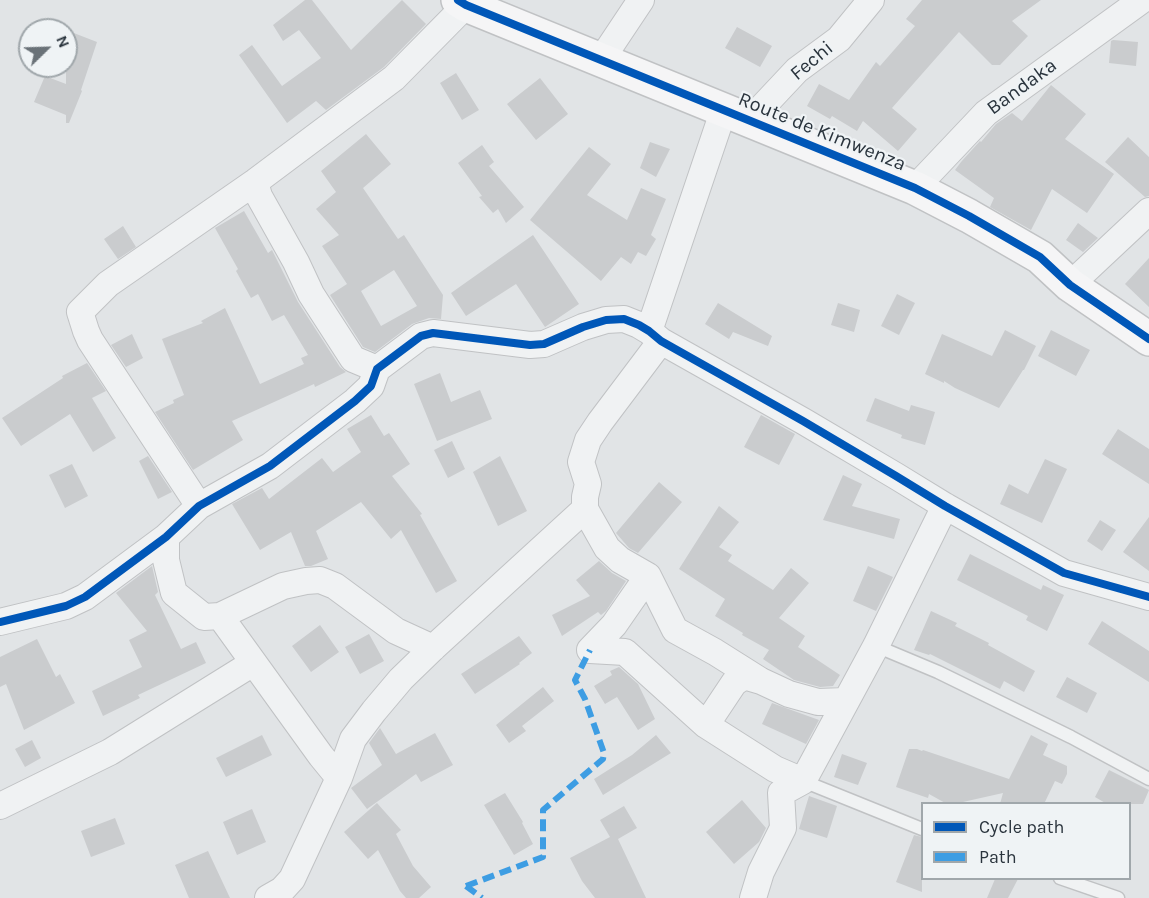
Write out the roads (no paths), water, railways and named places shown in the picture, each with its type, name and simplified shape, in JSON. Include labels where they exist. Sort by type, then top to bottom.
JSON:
[{"type":"street","points":[[601,60],[641,0]]},
{"type":"street","name":"Fechi","points":[[737,115],[839,39],[871,0]]},
{"type":"street","name":"Bandaka","points":[[915,188],[986,113],[1142,0]]},
{"type":"street","points":[[199,506],[90,340],[80,312],[108,284],[255,182],[394,78],[462,3]]},
{"type":"street","name":"Route de Kimwenza","points":[[462,3],[915,188],[1040,257],[1070,285],[1149,339]]},
{"type":"street","points":[[737,115],[655,336],[588,440],[581,462],[588,484],[585,509],[607,548],[620,560],[648,576],[675,630],[761,681],[789,694],[818,702],[845,701]]},
{"type":"street","points":[[255,182],[259,196],[317,303],[353,358],[377,369]]},
{"type":"street","points":[[1070,285],[1149,211]]},
{"type":"street","points":[[0,622],[66,606],[84,597],[166,537],[199,506],[270,466],[355,401],[371,386],[377,369],[421,336],[434,333],[530,345],[544,344],[583,327],[606,320],[624,319],[1064,573],[1149,597]]},
{"type":"street","points":[[753,898],[761,872],[783,828],[781,793],[803,781],[876,646],[945,506]]},
{"type":"street","points":[[268,898],[282,890],[292,879],[339,778],[353,739],[374,711],[433,648],[585,509]]},
{"type":"street","points":[[166,537],[166,560],[174,593],[204,617],[220,616],[284,586],[320,580],[335,586],[396,631],[433,648]]},
{"type":"street","points":[[648,576],[614,626],[590,650],[624,652],[706,725],[775,769],[803,781]]},
{"type":"street","points":[[220,616],[339,778]]},
{"type":"street","points":[[0,806],[110,752],[253,663]]},
{"type":"street","points":[[706,725],[734,683],[744,676],[761,681]]},
{"type":"lane","points":[[876,646],[938,672],[1071,737],[1149,779]]},
{"type":"lane","points":[[803,781],[921,829]]},
{"type":"lane","points":[[1063,880],[1118,898]]}]
